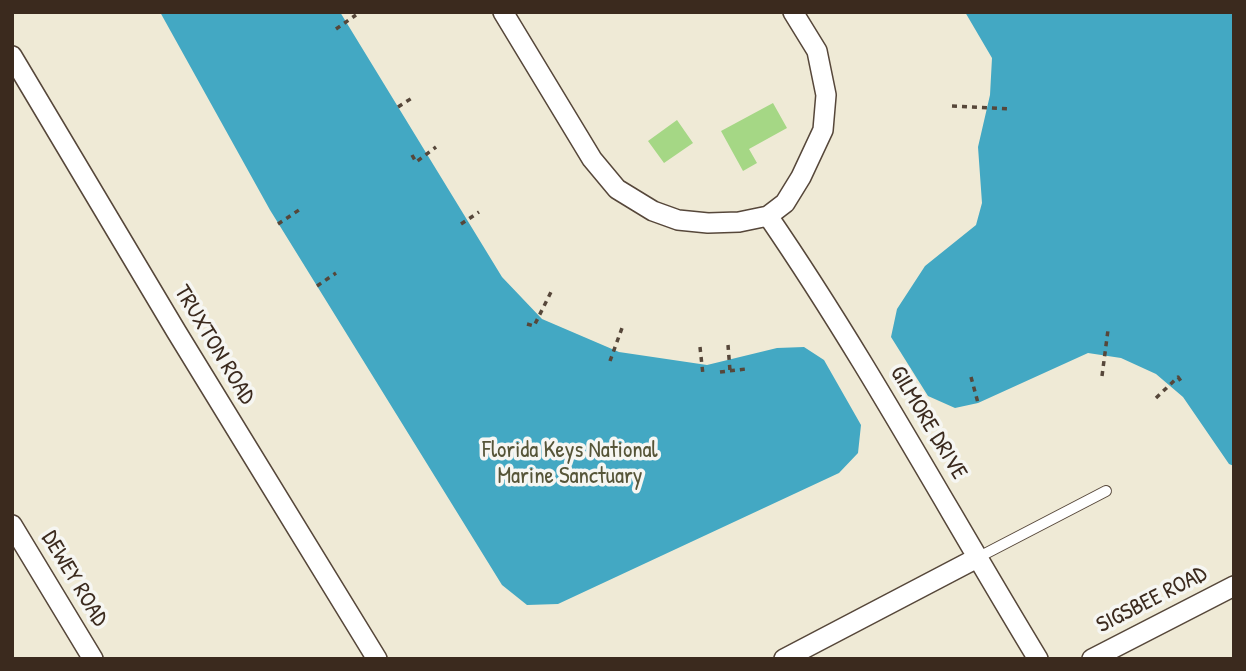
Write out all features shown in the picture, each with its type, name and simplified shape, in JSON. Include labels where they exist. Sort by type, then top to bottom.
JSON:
[{"type":"street","points":[[503,12],[592,159],[617,189],[653,211],[678,220],[708,223],[738,222],[768,216],[785,203],[801,177],[823,130],[826,95],[817,51],[793,12]]},
{"type":"street","name":"TRUXTON ROAD","points":[[12,56],[176,331],[377,659]]},
{"type":"street","name":"GILMORE DRIVE","points":[[768,216],[820,292],[922,459],[1038,659]]},
{"type":"street","name":"DEWEY ROAD","points":[[12,525],[93,659]]},
{"type":"street","points":[[784,659],[977,558]]},
{"type":"street","name":"SIGSBEE ROAD","points":[[1092,659],[1234,586]]},
{"type":"lane","points":[[977,558],[1106,491]]},
{"type":"path","points":[[336,29],[356,15]]},
{"type":"path","points":[[398,107],[412,98]]},
{"type":"path","points":[[952,106],[1010,109]]},
{"type":"path","points":[[412,155],[416,162],[436,147]]},
{"type":"path","points":[[278,224],[299,210]]},
{"type":"path","points":[[461,225],[480,212]]},
{"type":"path","points":[[317,286],[336,273]]},
{"type":"path","points":[[527,324],[534,326],[551,292]]},
{"type":"path","points":[[610,361],[622,328]]},
{"type":"path","points":[[1102,376],[1108,330]]},
{"type":"path","points":[[728,345],[730,371]]},
{"type":"path","points":[[700,347],[703,375]]},
{"type":"path","points":[[720,372],[746,369]]},
{"type":"path","points":[[971,377],[978,403]]},
{"type":"path","points":[[1156,398],[1178,377],[1183,384]]},
{"type":"green space","points":[[773,103],[787,128],[749,149],[757,163],[743,171],[721,131]]},
{"type":"green space","points":[[677,120],[693,143],[664,163],[648,141]]},
{"type":"water","name":"Florida Keys National Marine Sanctuary","points":[[160,12],[340,12],[502,277],[542,319],[619,352],[707,365],[777,348],[804,347],[824,360],[861,425],[858,453],[839,473],[558,604],[527,605],[502,585],[270,210]]},
{"type":"water","points":[[965,12],[1234,12],[1234,466],[1229,464],[1183,397],[1156,374],[1121,358],[1088,353],[978,403],[955,408],[928,396],[891,337],[897,309],[925,266],[976,225],[982,203],[978,147],[990,95],[992,58]]}]
